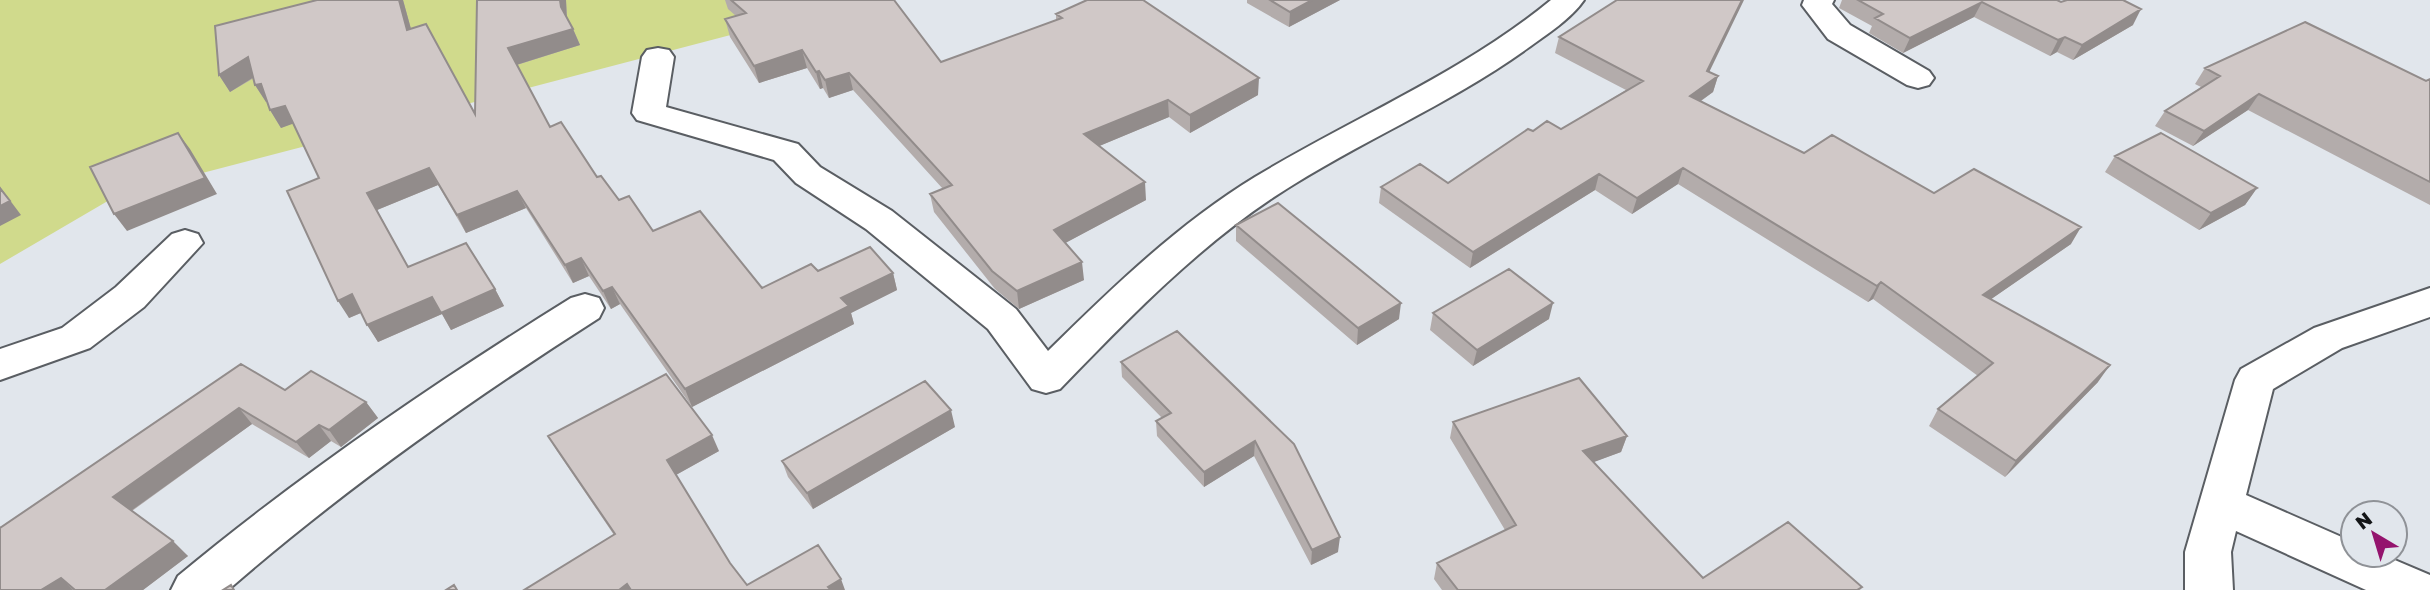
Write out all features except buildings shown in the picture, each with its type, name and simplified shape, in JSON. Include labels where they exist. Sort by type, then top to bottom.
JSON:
[{"type":"street","points":[[658,57],[649,113],[786,152],[808,175],[879,220],[1002,319],[1046,378],[1181,247],[1265,187],[1476,68],[1569,0]]},
{"type":"street","points":[[1819,0],[1817,5],[1839,32],[1918,78]]},
{"type":"street","points":[[0,365],[76,338],[130,297],[185,243]]},
{"type":"street","points":[[2209,590],[2208,552],[2255,380],[2328,338],[2430,302]]},
{"type":"street","points":[[195,590],[273,521],[412,418],[586,308]]},
{"type":"street","points":[[2221,504],[2414,590]]},
{"type":"green space","points":[[0,0],[865,0],[118,195],[0,264]]}]
